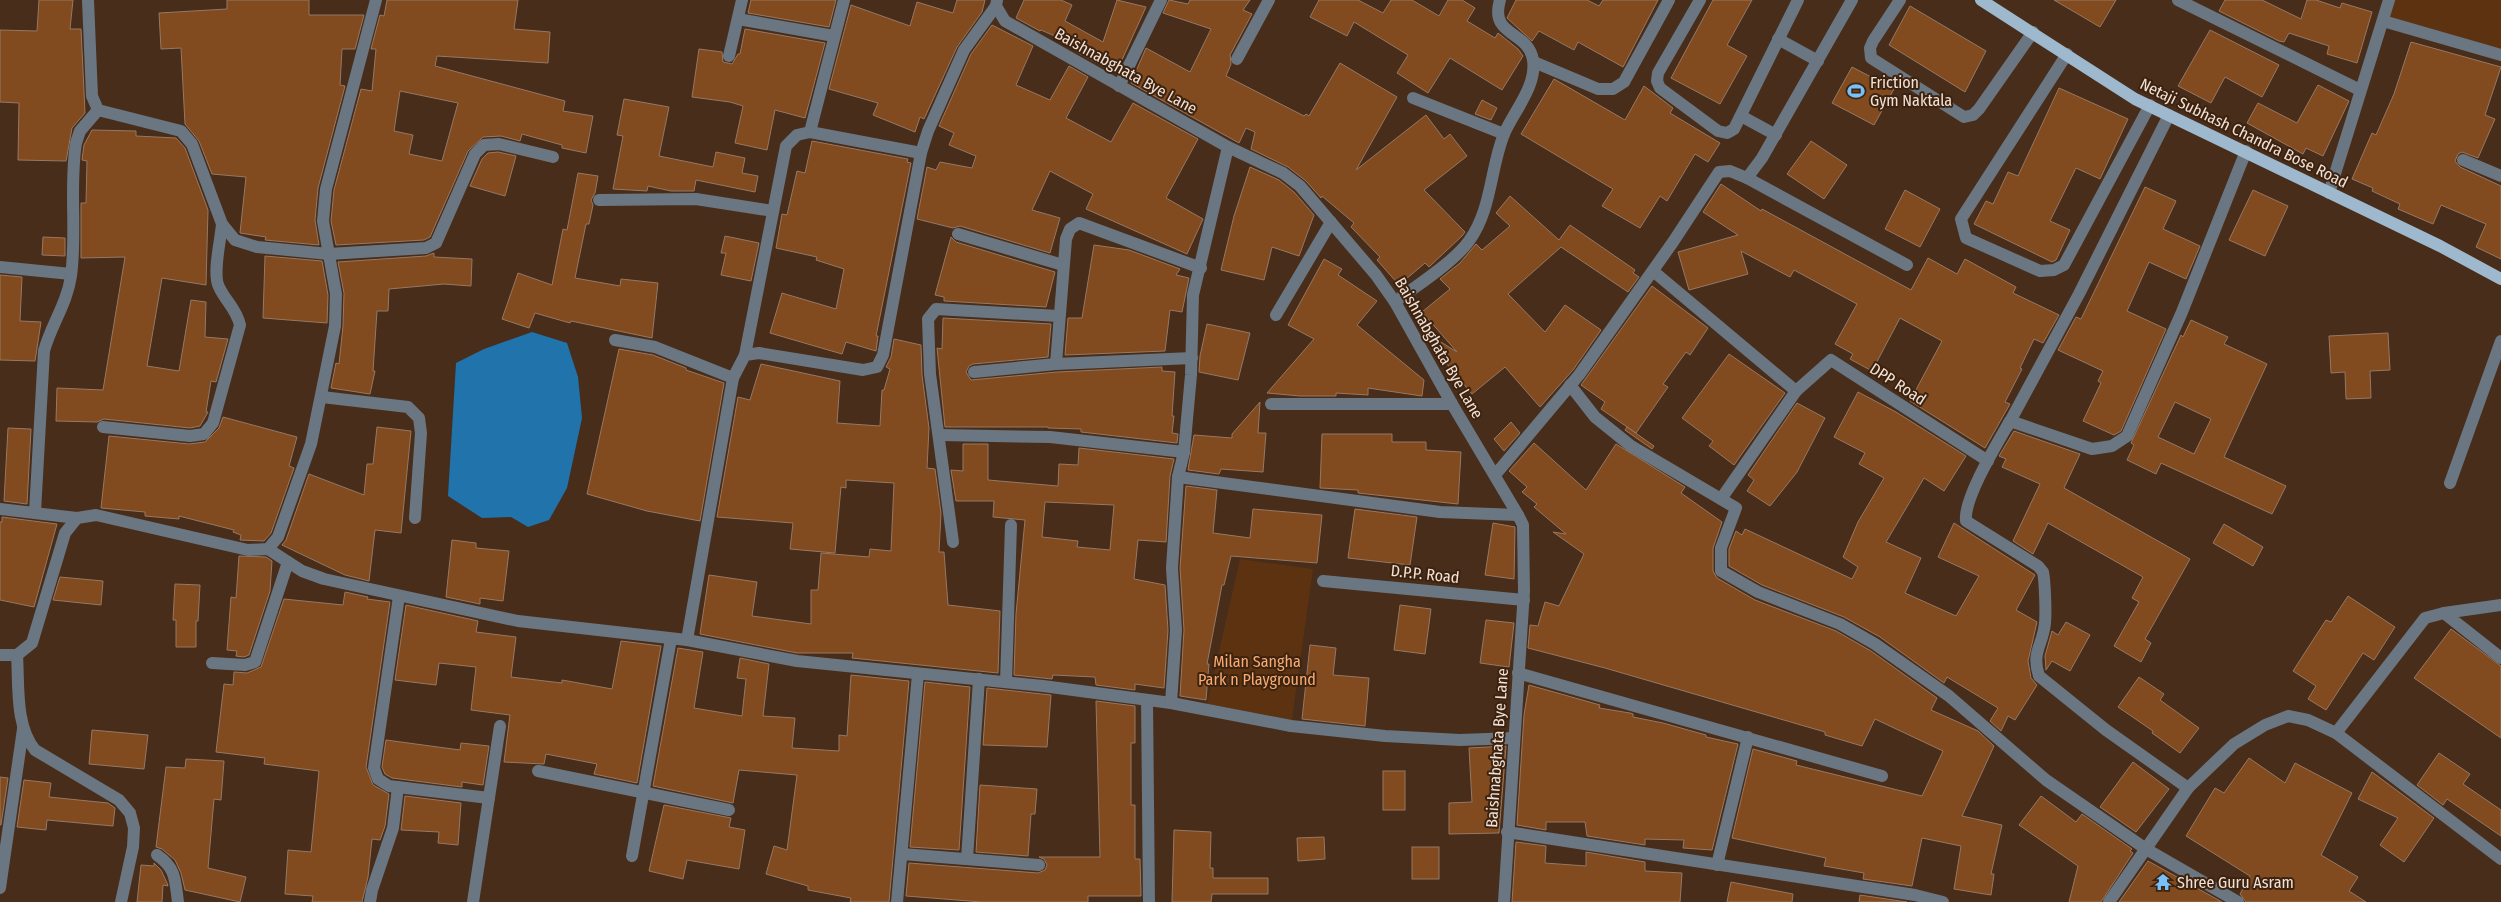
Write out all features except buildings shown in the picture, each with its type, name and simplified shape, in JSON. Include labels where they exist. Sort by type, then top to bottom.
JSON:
[{"type":"main road","name":"Netaji Subhash Chandra Bose Road","points":[[1981,0],[2135,99],[2246,151],[2500,276]]},
{"type":"street","points":[[88,0],[92,96],[98,110]]},
{"type":"street","points":[[268,549],[278,537],[304,463],[322,397],[335,326],[336,294],[323,221],[326,189],[376,0]]},
{"type":"street","points":[[728,56],[742,0]]},
{"type":"street","points":[[810,132],[844,0]]},
{"type":"street","points":[[1119,86],[1154,9],[1161,0]]},
{"type":"street","points":[[1237,59],[1269,0]]},
{"type":"street","points":[[1395,302],[1468,243],[1482,221],[1504,134],[1529,86],[1534,62],[1530,47],[1500,24],[1496,12],[1500,0]]},
{"type":"street","points":[[1534,62],[1598,89],[1613,89],[1624,82],[1669,0]]},
{"type":"street","points":[[1700,0],[1658,73],[1657,81],[1660,88],[1718,131],[1727,133],[1734,129],[1798,0]]},
{"type":"street","points":[[1747,178],[1776,135],[1852,0]]},
{"type":"street","points":[[1900,0],[1873,41],[1870,48],[1871,58],[1964,117],[1973,115],[1980,109],[2033,32]]},
{"type":"street","points":[[2329,193],[2390,0]]},
{"type":"street","points":[[2184,2],[2360,90]]},
{"type":"street","points":[[745,355],[759,353],[863,370],[877,367],[883,355],[921,152],[928,131],[964,50],[996,3]]},
{"type":"street","name":"Baishnabghata Bye Lane","points":[[996,3],[1006,21],[1228,147],[1283,174],[1300,186],[1376,275],[1395,302],[1452,404],[1518,514],[1524,525],[1524,600],[1507,832],[1504,902]]},
{"type":"street","points":[[738,19],[834,36]]},
{"type":"street","points":[[2383,21],[2501,55]]},
{"type":"street","points":[[1778,39],[1818,61]]},
{"type":"street","points":[[2067,54],[1961,219],[1966,238],[2040,271],[2054,270],[2064,265],[2150,105]]},
{"type":"street","points":[[1413,98],[1504,134]]},
{"type":"street","points":[[98,110],[181,131],[192,144],[222,224],[235,240],[257,247],[329,254],[426,248],[436,243],[475,154],[484,145],[499,144],[553,157]]},
{"type":"street","points":[[36,512],[44,351],[48,337],[64,304],[71,274],[76,142],[80,131],[98,110]]},
{"type":"street","points":[[2169,114],[2079,294],[1988,461],[1964,511],[1966,521],[2038,566],[2043,572],[2046,623],[2036,650],[2035,664],[2039,676],[2106,730],[2188,788]]},
{"type":"street","points":[[1740,116],[1776,135]]},
{"type":"street","points":[[687,640],[733,378],[745,355],[786,146],[797,134],[810,132],[921,152]]},
{"type":"street","points":[[1171,703],[1176,630],[1172,568],[1178,478],[1184,452],[1192,358],[1194,296],[1228,147]]},
{"type":"street","points":[[2007,427],[2010,422],[2092,449],[2112,446],[2127,436],[2182,312],[2246,151]]},
{"type":"street","points":[[2463,160],[2501,176]]},
{"type":"street","points":[[1495,475],[1570,386],[1653,271],[1719,172],[1730,171],[1747,178],[1907,265]]},
{"type":"street","points":[[599,200],[696,199],[773,211]]},
{"type":"street","points":[[1276,315],[1331,222]]},
{"type":"street","points":[[1056,364],[1058,316],[1066,239],[1070,229],[1079,223],[1201,268]]},
{"type":"street","points":[[103,426],[190,436],[204,434],[213,423],[240,325],[236,311],[218,286],[217,272],[222,224]]},
{"type":"street","points":[[958,234],[1063,265]]},
{"type":"street","points":[[0,267],[71,274]]},
{"type":"street","points":[[1653,271],[1796,391],[1721,499]]},
{"type":"street","points":[[953,542],[940,435],[930,374],[928,319],[936,309],[1058,316]]},
{"type":"street","points":[[615,340],[655,347],[733,378]]},
{"type":"street","points":[[2450,483],[2501,341]]},
{"type":"street","points":[[974,372],[1056,364],[1192,358]]},
{"type":"street","name":"DPP Road","points":[[1796,391],[1831,360],[1988,461]]},
{"type":"street","points":[[1570,386],[1595,417],[1631,446],[1736,508],[1721,548],[1721,571],[1758,592],[1840,624],[1875,644],[1949,696],[2046,780],[2146,849],[2238,902]]},
{"type":"street","points":[[322,397],[408,408],[419,418],[421,433],[415,518]]},
{"type":"street","points":[[1271,404],[1452,404]]},
{"type":"street","points":[[940,435],[1050,437],[1184,452]]},
{"type":"street","points":[[1178,478],[1440,512],[1518,514]]},
{"type":"street","points":[[0,510],[36,512],[77,518],[96,514],[248,550],[268,549],[302,571],[324,579],[489,616],[539,625],[687,640],[797,661],[1006,682],[1171,703],[1291,726],[1385,736],[1460,740],[1514,738]]},
{"type":"street","points":[[0,655],[17,655],[32,643],[65,534],[77,518]]},
{"type":"street","points":[[1006,682],[1011,525]]},
{"type":"street","points":[[212,663],[246,665],[255,662],[288,562]]},
{"type":"street","name":"D.P.P. Road","points":[[1323,581],[1524,600]]},
{"type":"street","points":[[399,596],[374,768],[378,779],[389,786],[489,798]]},
{"type":"street","points":[[2336,733],[2425,618],[2444,613],[2501,605]]},
{"type":"street","points":[[2444,613],[2501,658]]},
{"type":"street","points":[[632,856],[671,639]]},
{"type":"street","points":[[17,655],[23,728],[27,741],[35,750],[119,800],[130,813],[134,828],[133,847],[121,902]]},
{"type":"street","points":[[1518,673],[1882,776]]},
{"type":"street","points":[[897,902],[918,674]]},
{"type":"street","points":[[967,859],[979,679]]},
{"type":"street","points":[[1148,700],[1149,902]]},
{"type":"street","points":[[2109,902],[2188,788],[2234,744],[2266,725],[2288,716],[2308,720],[2336,733],[2501,859]]},
{"type":"street","points":[[474,902],[500,726]]},
{"type":"street","points":[[0,888],[23,728]]},
{"type":"street","points":[[1717,865],[1748,737]]},
{"type":"street","points":[[538,772],[729,810]]},
{"type":"street","points":[[370,902],[374,883],[392,828],[398,787]]},
{"type":"street","points":[[1507,832],[1717,865],[1914,899],[1943,902]]},
{"type":"street","points":[[902,854],[1038,865]]},
{"type":"street","points":[[157,855],[169,864],[174,877],[178,902]]},
{"type":"green space","points":[[2394,0],[2501,0],[2501,52],[2389,18]]},
{"type":"green space","name":"Milan Sangha Park n Playground","points":[[1240,559],[1313,569],[1292,720],[1207,704]]},
{"type":"water","points":[[532,332],[567,343],[578,377],[582,418],[567,488],[549,520],[528,527],[511,517],[482,518],[448,496],[456,363],[484,349]]},
{"type":"place","name":"Friction Gym Naktala","points":[[1856,91]]},
{"type":"place","name":"Shree Guru Asram","points":[[2163,882]]}]
